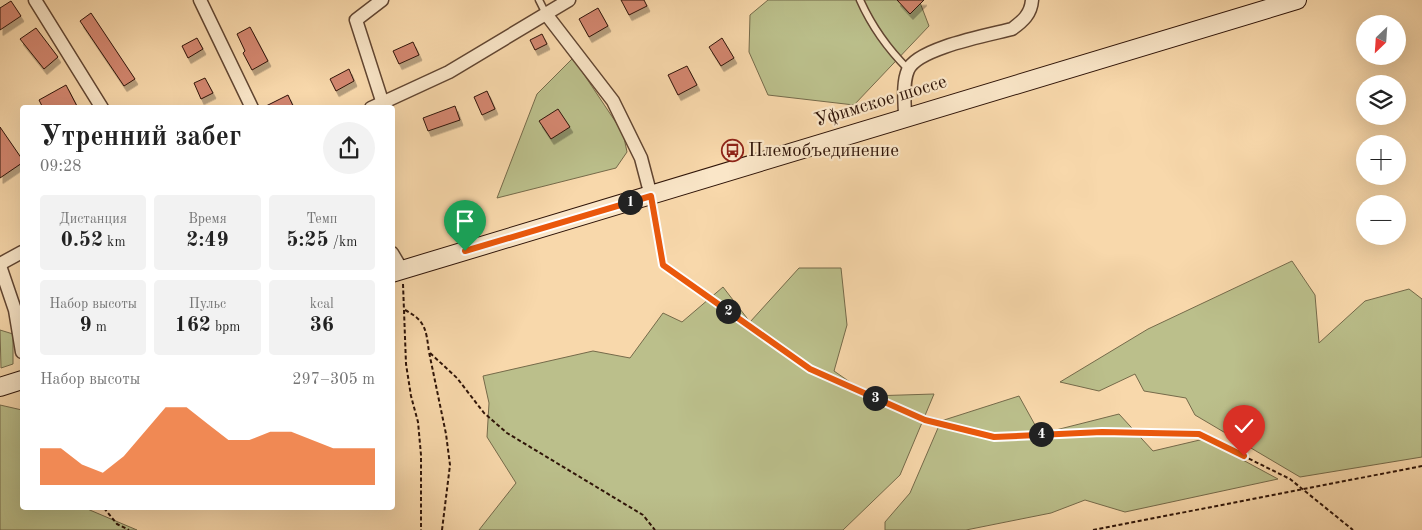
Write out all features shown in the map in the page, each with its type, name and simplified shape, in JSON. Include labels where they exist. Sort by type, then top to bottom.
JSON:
[{"type":"main road","name":"Уфимское шоссе","points":[[398,271],[1297,0]]},
{"type":"main road","points":[[0,387],[20,381]]},
{"type":"street","points":[[35,0],[100,105]]},
{"type":"street","points":[[200,0],[251,105]]},
{"type":"street","points":[[377,105],[356,20],[382,0]]},
{"type":"street","points":[[379,105],[449,72],[569,0]]},
{"type":"street","points":[[906,117],[905,88],[908,69],[921,57],[938,50],[1012,28],[1022,22],[1031,6]]},
{"type":"street","points":[[546,14],[613,102],[641,158],[651,196]]},
{"type":"street","points":[[20,253],[0,265],[1,279],[15,310],[20,340]]},
{"type":"lane","points":[[538,0],[546,14]]},
{"type":"lane","points":[[860,0],[869,22],[888,49],[908,69]]},
{"type":"path","points":[[651,196],[663,265],[810,369],[925,420],[994,437],[1102,432],[1199,434],[1290,479],[1353,530]]},
{"type":"path","points":[[398,271],[404,310],[406,364],[411,396],[418,422],[421,455],[421,530]]},
{"type":"path","points":[[404,310],[419,317],[426,333],[446,434],[450,465],[442,530]]},
{"type":"path","points":[[429,352],[457,378],[484,414],[507,433],[643,515],[655,530]]},
{"type":"path","points":[[1093,530],[1422,466]]},
{"type":"path","points":[[106,510],[117,524],[129,530]]},
{"type":"green space","points":[[768,0],[919,0],[929,26],[854,105],[768,95],[749,52],[750,15]]},
{"type":"green space","points":[[573,58],[623,133],[627,152],[616,168],[497,198],[537,94]]},
{"type":"green space","points":[[1292,261],[1315,295],[1319,343],[1365,301],[1409,289],[1422,299],[1422,457],[1300,477],[1195,415],[1186,398],[1144,391],[1135,374],[1099,391],[1060,382],[1148,329]]},
{"type":"green space","points":[[799,268],[841,268],[847,325],[834,371],[870,396],[934,394],[900,475],[843,530],[479,530],[516,483],[487,437],[489,403],[483,376],[593,351],[630,358],[663,313],[682,322],[723,287],[750,322]]},
{"type":"green space","points":[[0,330],[13,334],[13,364],[1,368]]},
{"type":"green space","points":[[1019,396],[1040,434],[1119,414],[1153,451],[1204,439],[1278,479],[1125,512],[1085,500],[1051,513],[966,530],[885,530],[885,522],[910,493],[941,421]]},
{"type":"green space","points":[[0,405],[20,410],[20,510],[90,510],[137,530],[0,530]]},
{"type":"building","points":[[621,0],[644,0],[647,6],[629,15]]},
{"type":"building","points":[[897,0],[924,0],[910,14]]},
{"type":"building","points":[[11,1],[21,16],[0,30],[0,8]]},
{"type":"building","points":[[598,8],[608,26],[589,37],[579,19]]},
{"type":"building","points":[[91,13],[135,79],[124,86],[80,21]]},
{"type":"building","points":[[250,27],[268,61],[252,70],[243,53],[245,51],[237,34]]},
{"type":"building","points":[[36,28],[58,57],[44,69],[20,39]]},
{"type":"building","points":[[542,34],[547,44],[535,50],[530,40]]},
{"type":"building","points":[[197,38],[203,49],[188,58],[182,46]]},
{"type":"building","points":[[722,38],[734,58],[721,66],[709,47]]},
{"type":"building","points":[[413,42],[419,55],[399,64],[393,51]]},
{"type":"building","points":[[687,66],[697,85],[678,95],[668,75]]},
{"type":"building","points":[[349,69],[354,81],[336,91],[330,79]]},
{"type":"building","points":[[205,78],[213,93],[201,99],[194,83]]},
{"type":"building","points":[[66,85],[76,105],[42,105],[39,100]]},
{"type":"building","points":[[487,91],[495,109],[482,115],[474,97]]},
{"type":"building","points":[[288,95],[293,105],[268,105]]},
{"type":"building","points":[[455,106],[460,120],[428,131],[423,118]]},
{"type":"building","points":[[558,109],[570,127],[551,139],[539,121]]},
{"type":"building","points":[[0,127],[20,156],[20,164],[0,178]]},
{"type":"place","name":"Племобъединение","points":[[732,151]]},
{"type":"route","points":[[465,251],[651,196],[663,265],[810,369],[925,420],[994,437],[1102,432],[1199,434],[1244,456]]}]
